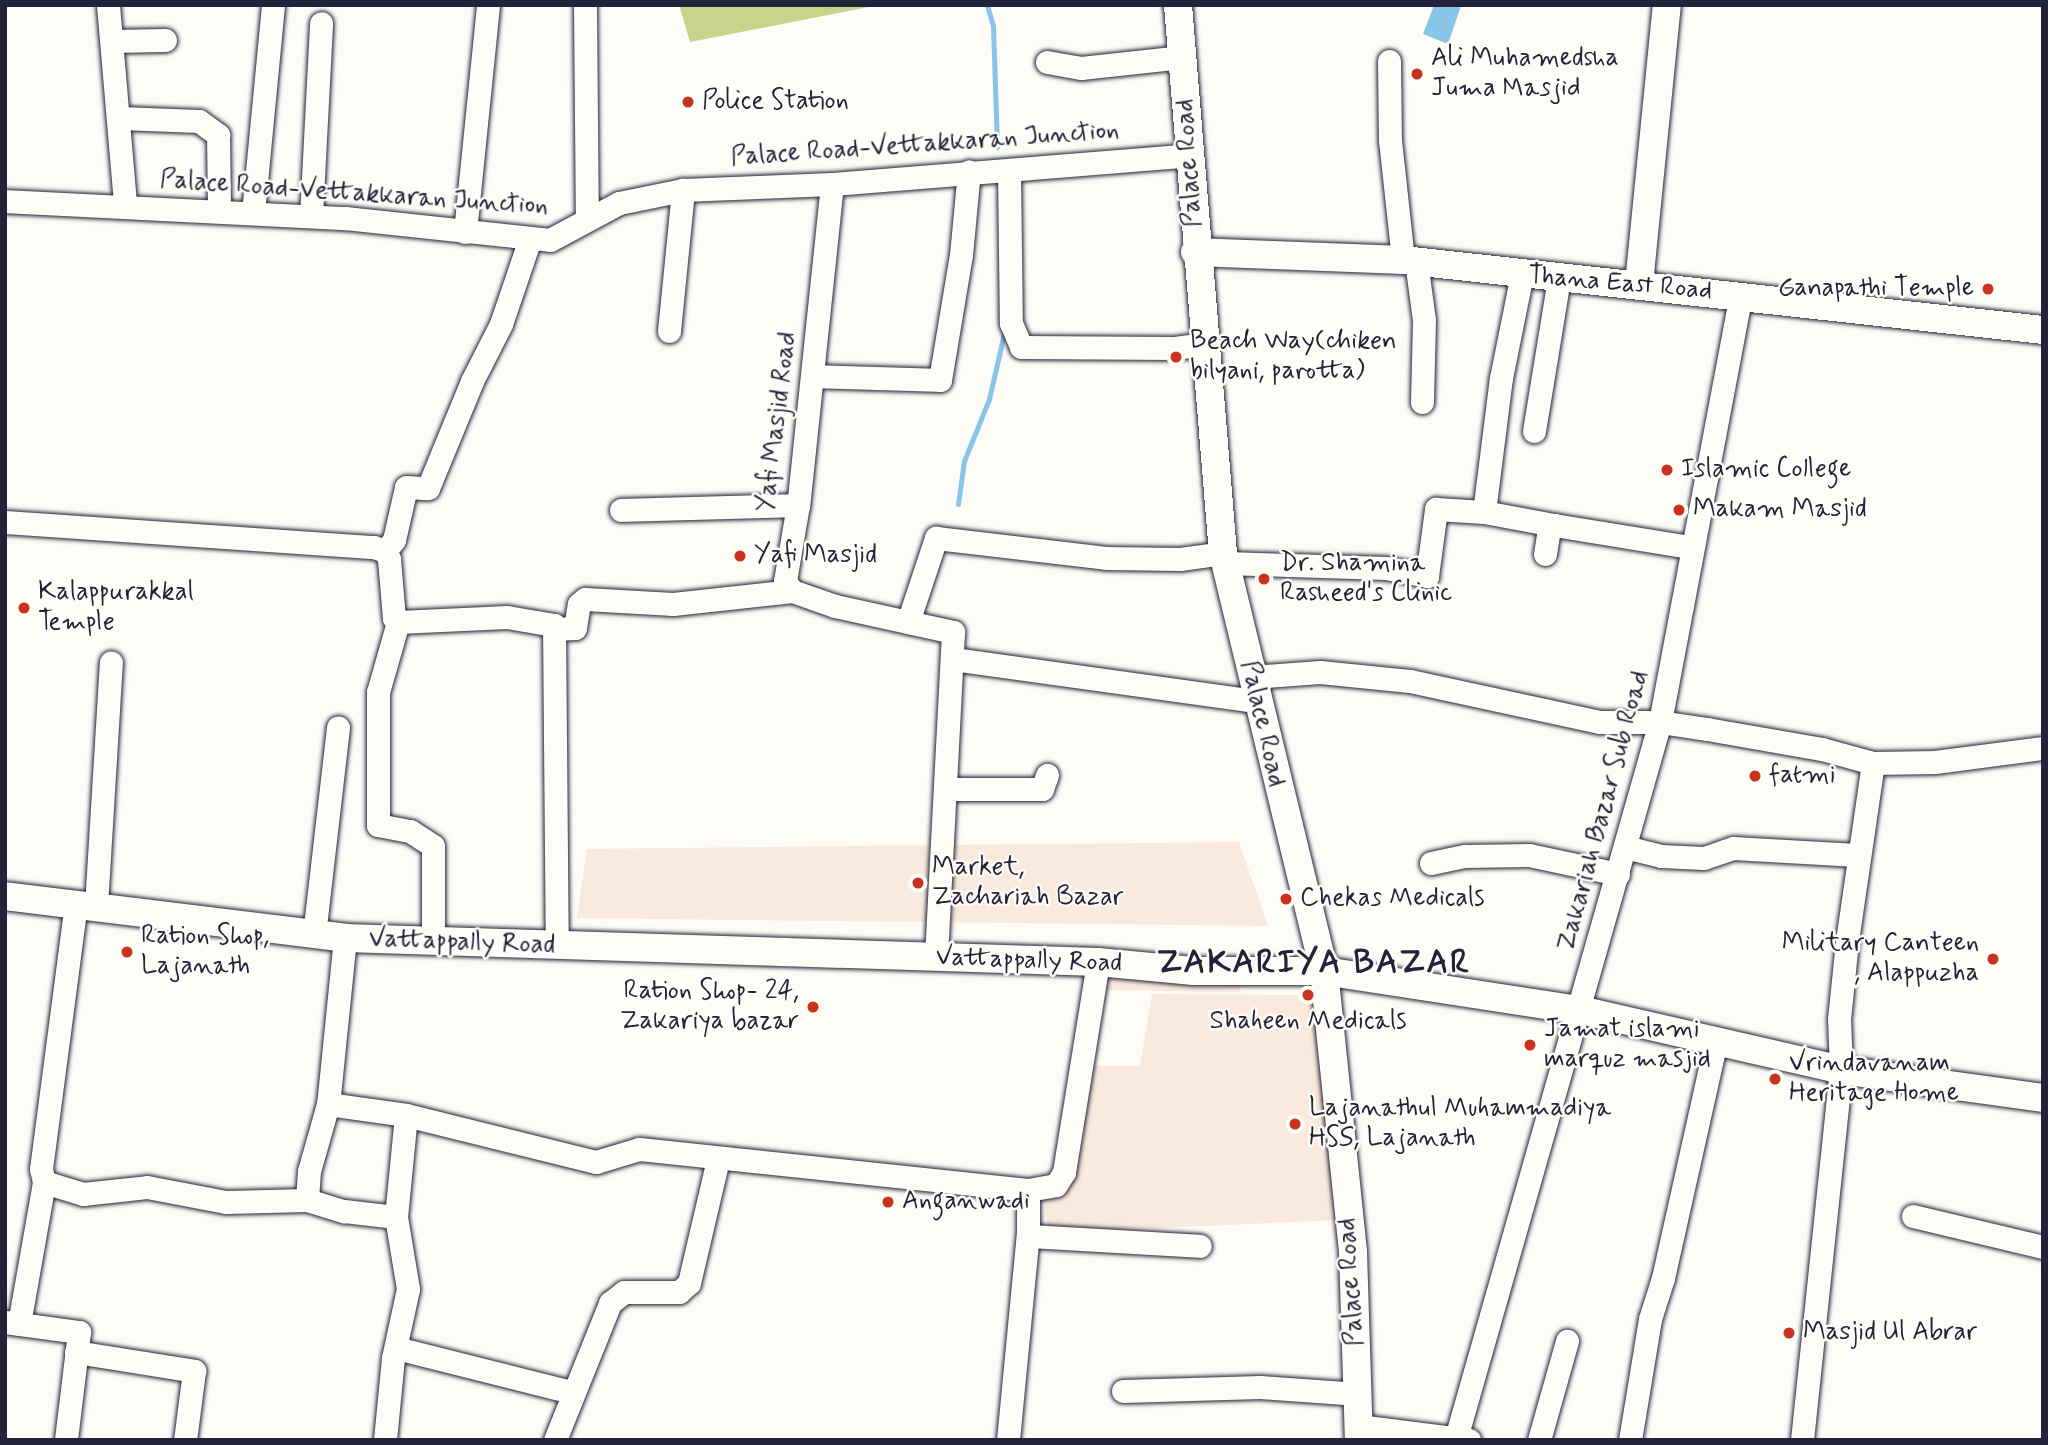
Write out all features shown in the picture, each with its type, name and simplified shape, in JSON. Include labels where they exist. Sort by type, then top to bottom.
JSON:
[{"type":"main road","name":"Palace Road","points":[[1178,5],[1191,155],[1195,252],[1224,558],[1324,971],[1353,1252],[1359,1433]]},
{"type":"main road","points":[[1639,284],[1667,5]]},
{"type":"main road","name":"Thana East Road","points":[[1195,252],[1410,261],[2043,330]]},
{"type":"main road","name":"Vattappally Road","points":[[5,895],[345,938],[1098,962],[1194,971],[1324,971],[1580,1010],[1715,1045],[1841,1070],[2043,1098]]},
{"type":"street","points":[[108,5],[120,118],[125,204]]},
{"type":"street","points":[[253,213],[273,5]]},
{"type":"street","points":[[465,232],[488,5]]},
{"type":"street","points":[[585,5],[587,216]]},
{"type":"street","points":[[311,216],[321,23]]},
{"type":"street","points":[[112,41],[165,40]]},
{"type":"street","points":[[1047,62],[1081,68],[1182,57]]},
{"type":"street","points":[[1389,61],[1390,140],[1410,261],[1424,320],[1422,402]]},
{"type":"street","points":[[120,118],[199,121],[218,135],[219,211]]},
{"type":"street","name":"Palace Road-Vettakkaran Junction","points":[[5,201],[125,204],[311,216],[530,239],[562,236],[587,216],[619,203],[683,190],[832,184],[1191,155]]},
{"type":"street","points":[[1009,170],[1011,323],[1021,347],[1175,348],[1205,344]]},
{"type":"street","points":[[813,376],[940,380],[961,256],[969,171]]},
{"type":"street","name":"Yafi Masjid Road","points":[[792,591],[785,581],[798,505],[832,184]]},
{"type":"street","points":[[668,331],[683,190]]},
{"type":"street","points":[[384,551],[394,540],[406,487],[428,488],[472,382],[501,324],[530,239]]},
{"type":"street","points":[[1484,512],[1501,378],[1522,274]]},
{"type":"street","points":[[1534,430],[1559,279]]},
{"type":"street","name":"Zakariah Bazar Sub Road","points":[[1462,1439],[1545,1114],[1580,1010],[1660,722],[1690,547],[1741,295]]},
{"type":"street","points":[[621,510],[798,505]]},
{"type":"street","points":[[908,622],[936,538],[1106,558],[1224,558],[1386,568],[1427,576],[1436,509],[1484,512],[1690,547]]},
{"type":"street","points":[[5,523],[384,551]]},
{"type":"street","points":[[1545,554],[1549,528],[1554,525]]},
{"type":"street","points":[[384,551],[398,622],[378,692],[378,825],[410,831],[433,846],[433,942]]},
{"type":"street","points":[[555,629],[575,628],[579,604],[585,599],[673,604],[792,591],[835,606],[953,632],[936,958]]},
{"type":"street","points":[[398,622],[507,617],[550,624],[555,629],[557,946]]},
{"type":"street","points":[[953,659],[1254,689],[1320,672],[1410,681],[1600,722],[1660,722],[1822,749],[1873,763],[1935,762],[2043,748]]},
{"type":"street","points":[[66,1440],[79,1332],[12,1323],[44,1182],[41,1169],[86,904],[111,662]]},
{"type":"street","points":[[314,934],[338,727]]},
{"type":"street","points":[[1802,1440],[1841,1070],[1839,1019],[1857,855],[1873,763]]},
{"type":"street","points":[[945,789],[1042,789],[1047,775]]},
{"type":"street","points":[[1625,848],[1704,858],[1733,848],[1857,855]]},
{"type":"street","points":[[1431,863],[1465,856],[1529,855],[1618,874]]},
{"type":"street","points":[[307,1200],[309,1171],[328,1104],[345,938]]},
{"type":"street","points":[[328,1104],[406,1115],[596,1162],[639,1149],[1028,1190],[1056,1185],[1064,1172],[1098,962]]},
{"type":"street","points":[[1630,1440],[1650,1319],[1663,1278],[1715,1045]]},
{"type":"street","points":[[385,1440],[396,1348],[408,1289],[396,1217],[406,1115]]},
{"type":"street","points":[[555,1440],[571,1392],[616,1297],[624,1292],[679,1292],[689,1283],[718,1159]]},
{"type":"street","points":[[44,1182],[83,1194],[146,1187],[226,1202],[307,1200],[344,1211],[396,1217]]},
{"type":"street","points":[[1008,1440],[1028,1236],[1028,1190]]},
{"type":"street","points":[[1913,1216],[2043,1247]]},
{"type":"street","points":[[1028,1236],[1200,1246]]},
{"type":"street","points":[[1539,1440],[1567,1340]]},
{"type":"street","points":[[396,1348],[571,1392]]},
{"type":"street","points":[[76,1352],[194,1371],[185,1440]]},
{"type":"street","points":[[1123,1391],[1260,1387],[1359,1394]]},
{"type":"street","points":[[1359,1433],[1462,1439]]},
{"type":"shaded area","name":"Market, Zachariah Bazar","points":[[1239,842],[1268,926],[577,918],[587,849]]},
{"type":"shaded area","points":[[1105,968],[1243,979],[1239,992],[1105,990]]},
{"type":"shaded area","points":[[1152,994],[1313,995],[1336,1220],[1049,1233],[1044,1200],[1068,1188],[1086,1066],[1140,1066]]},
{"type":"green space","points":[[679,5],[879,5],[690,42]]},
{"type":"water","points":[[1434,5],[1461,6],[1448,44],[1423,34]]},
{"type":"waterway","points":[[987,5],[993,26],[997,147]]},
{"type":"waterway","points":[[958,504],[964,461],[989,399],[1005,329]]},
{"type":"place","name":"Ali Muhamedsha Juma Masjid","points":[[1417,74]]},
{"type":"place","name":"Police Station","points":[[688,102]]},
{"type":"place","name":"Ganapathi Temple","points":[[1988,289]]},
{"type":"place","name":"Beach Way(chiken bilyani, parotta)","points":[[1176,357]]},
{"type":"place","name":"Islamic College","points":[[1667,470]]},
{"type":"place","name":"Makam Masjid","points":[[1679,510]]},
{"type":"place","name":"Yafi Masjid","points":[[740,556]]},
{"type":"place","name":"Dr. Shamina Rasheed's Clinic","points":[[1264,579]]},
{"type":"place","name":"Kalappurakkal Temple","points":[[24,608]]},
{"type":"place","name":"fatmi","points":[[1755,776]]},
{"type":"place","name":"Market, Zachariah Bazar","points":[[918,883]]},
{"type":"place","name":"Chekas Medicals","points":[[1286,899]]},
{"type":"place","name":"Ration Shop, Lajanath","points":[[127,952]]},
{"type":"place","name":"Military Canteen , Alappuzha","points":[[1993,959]]},
{"type":"place","name":"Shaheen Medicals","points":[[1308,995]]},
{"type":"place","name":"Ration Shop- 24, Zakariya bazar","points":[[813,1007]]},
{"type":"place","name":"Jamat islami marquz masjid","points":[[1530,1045]]},
{"type":"place","name":"Vrindavanam Heritage Home","points":[[1775,1079]]},
{"type":"place","name":"Lajanathul Muhammadiya HSS, Lajanath","points":[[1295,1124]]},
{"type":"place","name":"Anganwadi","points":[[888,1202]]},
{"type":"place","name":"Masjid Ul Abrar","points":[[1789,1333]]},
{"type":"district","name":"ZAKARIYA BAZAR","points":[[1314,964]]}]
